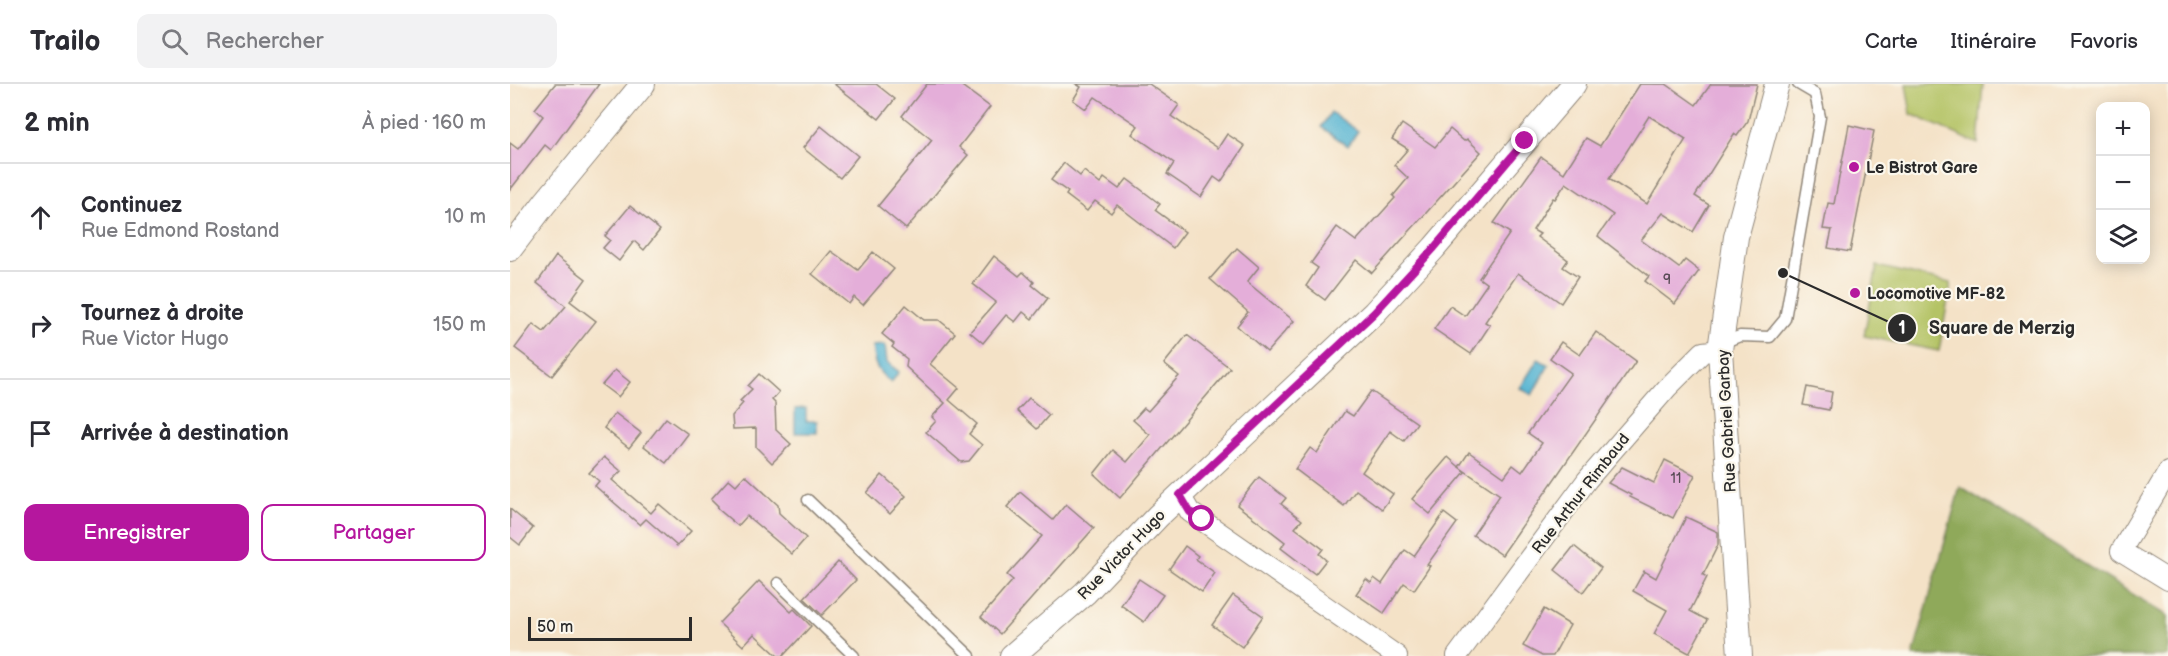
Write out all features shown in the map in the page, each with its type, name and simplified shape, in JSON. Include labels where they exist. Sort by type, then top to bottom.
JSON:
[{"type":"street","points":[[510,249],[544,203],[643,84]]},
{"type":"street","name":"Rue Victor Hugo","points":[[1012,656],[1085,593],[1180,495],[1374,313],[1434,248],[1574,84]]},
{"type":"street","name":"Rue Gabriel Garbay","points":[[1740,656],[1721,347],[1723,317],[1736,237],[1777,84]]},
{"type":"street","name":"Rue Arthur Rimbaud","points":[[1457,656],[1587,480],[1666,388],[1702,352],[1721,347]]},
{"type":"street","points":[[2168,472],[2121,551],[2168,580]]},
{"type":"street","points":[[1180,495],[1190,512],[1397,656]]},
{"type":"lane","points":[[1721,347],[1740,336],[1770,337],[1785,319],[1820,117],[1815,94],[1798,84]]},
{"type":"lane","points":[[808,500],[969,656]]},
{"type":"lane","points":[[778,583],[854,656]]},
{"type":"green space","points":[[1906,84],[1983,84],[1978,144],[1911,114]]},
{"type":"green space","points":[[1877,266],[1951,283],[1939,351],[1864,336]]},
{"type":"green space","points":[[1960,487],[2168,616],[2168,656],[1913,656]]},
{"type":"water","points":[[1331,112],[1358,131],[1348,146],[1321,127]]},
{"type":"water","points":[[885,345],[887,362],[899,372],[891,383],[877,367],[873,353],[872,346]]},
{"type":"water","points":[[1538,359],[1549,365],[1532,395],[1520,388]]},
{"type":"water","points":[[806,408],[806,421],[817,421],[817,433],[795,433],[795,409]]},
{"type":"building","points":[[555,84],[599,84],[551,150],[545,145],[510,190],[510,143],[518,149],[543,116],[535,109]]},
{"type":"building","points":[[834,84],[876,84],[895,99],[879,119]]},
{"type":"building","points":[[927,84],[959,84],[990,107],[959,147],[968,155],[906,229],[878,206],[932,140],[902,116]]},
{"type":"building","points":[[1076,84],[1149,84],[1179,105],[1171,116],[1218,148],[1227,134],[1245,146],[1221,182],[1214,177],[1201,197],[1167,174],[1174,163],[1132,134],[1138,126],[1095,97],[1086,109],[1073,100],[1081,87]]},
{"type":"building","points":[[1640,84],[1666,84],[1696,105],[1711,84],[1757,84],[1748,121],[1737,136],[1734,134],[1695,196],[1709,205],[1693,232],[1663,213],[1641,240],[1679,268],[1685,260],[1699,271],[1675,304],[1645,281],[1649,276],[1598,236],[1613,215],[1566,183],[1555,199],[1553,198],[1533,230],[1540,234],[1537,237],[1568,260],[1563,267],[1578,277],[1561,303],[1518,273],[1485,322],[1490,325],[1471,354],[1434,329],[1450,306],[1465,316],[1487,284],[1479,278],[1510,233],[1494,223],[1541,157],[1564,173],[1586,138],[1600,146]],"holes":[[[1649,116],[1686,139],[1647,204],[1609,179]]]},
{"type":"building","points":[[1402,124],[1435,147],[1450,129],[1464,141],[1467,139],[1481,152],[1372,273],[1356,260],[1325,300],[1306,286],[1318,268],[1311,263],[1337,227],[1356,241],[1395,198],[1393,196],[1408,178],[1394,165],[1408,149],[1392,139]]},
{"type":"building","name":"Le Bistrot Gare","points":[[1849,125],[1874,131],[1850,252],[1828,248],[1832,230],[1823,229],[1828,203],[1834,204]]},
{"type":"building","points":[[821,126],[858,156],[840,178],[803,148]]},
{"type":"building","points":[[1064,163],[1080,176],[1084,171],[1100,184],[1104,178],[1119,189],[1127,179],[1160,204],[1155,210],[1185,232],[1173,248],[1117,205],[1111,213],[1095,201],[1087,211],[1066,195],[1068,192],[1051,180]]},
{"type":"building","points":[[630,206],[660,230],[644,250],[634,241],[619,261],[603,248],[610,240],[605,236]]},
{"type":"building","points":[[1237,248],[1259,267],[1247,282],[1294,321],[1267,352],[1237,326],[1248,312],[1210,279]]},
{"type":"building","points":[[831,251],[858,270],[873,252],[894,269],[863,305],[854,297],[849,304],[812,274]]},
{"type":"building","points":[[556,256],[586,279],[570,301],[596,321],[552,376],[515,348],[533,324],[544,332],[566,306],[537,283]]},
{"type":"building","points":[[994,256],[1019,276],[1023,272],[1034,282],[1032,285],[1048,298],[1032,319],[1023,312],[1015,322],[1006,315],[983,343],[970,332],[996,302],[973,284]]},
{"type":"building","points":[[906,305],[924,320],[939,320],[955,333],[930,364],[959,388],[949,400],[977,424],[969,434],[982,445],[969,461],[961,462],[926,432],[936,421],[932,417],[945,403],[906,367],[907,359],[892,347],[894,344],[882,334]]},
{"type":"building","points":[[1596,332],[1636,361],[1502,555],[1473,535],[1500,495],[1459,467],[1469,452],[1504,477],[1513,465],[1522,472],[1542,443],[1528,433],[1571,373],[1550,358],[1561,342],[1580,355]]},
{"type":"building","points":[[1187,335],[1230,368],[1120,498],[1094,474],[1113,450],[1127,462],[1150,435],[1133,420],[1144,408],[1148,411],[1179,376],[1164,364]]},
{"type":"building","points":[[615,370],[630,382],[618,397],[602,385]]},
{"type":"building","points":[[759,374],[779,392],[772,400],[775,403],[776,430],[791,444],[772,463],[756,447],[756,428],[733,429],[732,416],[743,403],[740,401],[752,389],[748,386]]},
{"type":"building","points":[[1807,387],[1832,392],[1829,410],[1803,405]]},
{"type":"building","points":[[1371,391],[1417,423],[1404,441],[1390,431],[1362,472],[1393,494],[1382,509],[1356,490],[1344,506],[1295,469],[1310,448],[1317,453],[1345,411],[1353,416]]},
{"type":"building","points":[[1029,398],[1049,415],[1037,429],[1017,411]]},
{"type":"building","points":[[615,413],[641,433],[629,448],[604,428]]},
{"type":"building","points":[[666,418],[688,434],[666,463],[644,446]]},
{"type":"building","points":[[604,457],[621,471],[612,480],[651,513],[659,504],[691,531],[677,546],[646,519],[640,525],[595,486],[599,481],[589,473]]},
{"type":"building","points":[[1448,457],[1465,472],[1430,514],[1412,499]]},
{"type":"building","points":[[1665,460],[1695,475],[1673,518],[1630,497],[1631,495],[1608,483],[1622,467],[1654,483]]},
{"type":"building","points":[[745,475],[778,505],[779,513],[806,538],[792,554],[747,516],[738,526],[717,508],[718,506],[711,499],[729,479],[736,485]]},
{"type":"building","points":[[882,475],[906,496],[890,514],[867,493]]},
{"type":"building","points":[[1259,477],[1286,498],[1281,504],[1302,520],[1295,528],[1323,549],[1319,554],[1326,560],[1315,574],[1281,548],[1285,542],[1237,505]]},
{"type":"building","points":[[1020,492],[1053,520],[1066,504],[1094,528],[1000,634],[981,617],[1013,580],[1007,575],[1042,536],[1007,507]]},
{"type":"building","points":[[510,509],[533,528],[520,545],[510,537]]},
{"type":"building","points":[[1444,513],[1457,523],[1427,565],[1430,566],[1414,590],[1404,583],[1384,613],[1356,594],[1366,579],[1371,583],[1374,578],[1382,584],[1405,550],[1414,556]]},
{"type":"building","points":[[1686,517],[1718,532],[1718,545],[1703,575],[1707,577],[1690,611],[1707,620],[1689,653],[1654,634],[1667,610],[1633,591],[1644,571],[1656,578]]},
{"type":"building","points":[[1185,546],[1198,556],[1196,559],[1215,573],[1202,592],[1169,569]]},
{"type":"building","points":[[1574,546],[1601,568],[1583,592],[1555,570]]},
{"type":"building","points":[[838,562],[856,580],[822,615],[804,598]]},
{"type":"building","points":[[1139,579],[1163,595],[1144,622],[1121,605]]},
{"type":"building","points":[[759,581],[791,612],[794,609],[811,626],[783,656],[778,656],[754,634],[743,646],[719,623]]},
{"type":"building","points":[[1233,595],[1263,616],[1242,647],[1212,625]]},
{"type":"building","points":[[1544,609],[1570,625],[1553,656],[1542,656],[1523,646]]},
{"type":"place","name":"Le Bistrot Gare","points":[[1854,167]]},
{"type":"place","name":"Square de Merzig","points":[[1783,273]]},
{"type":"place","name":"Locomotive MF-82","points":[[1855,293]]},
{"type":"route","points":[[1202,519],[1190,512],[1180,495],[1374,313],[1434,248],[1525,141]]}]
